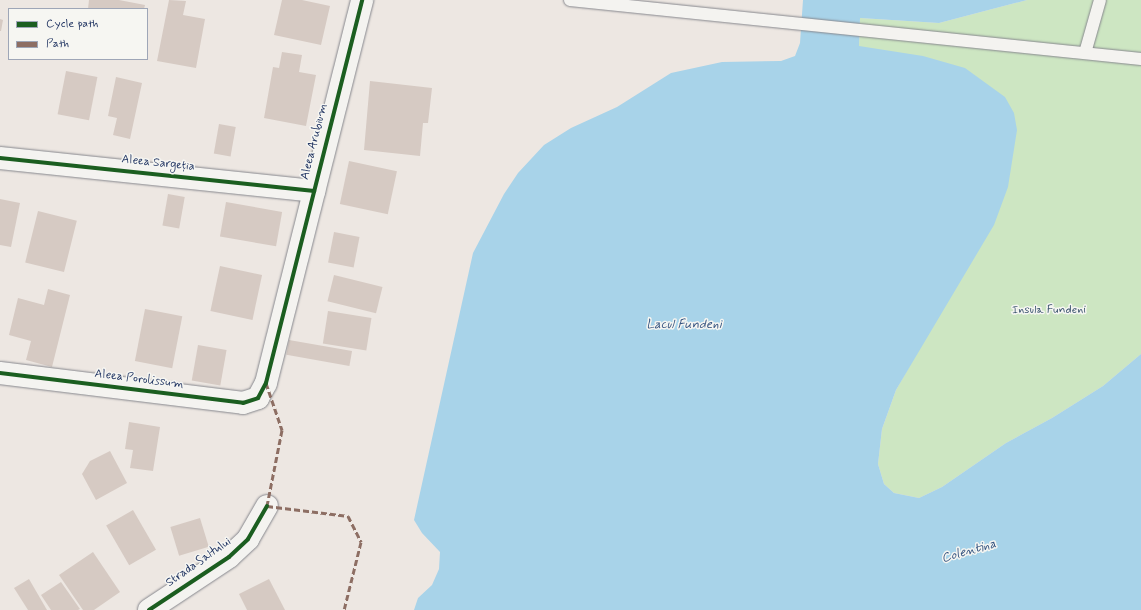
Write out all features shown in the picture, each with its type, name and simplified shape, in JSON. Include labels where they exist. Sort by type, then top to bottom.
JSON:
[{"type":"street","name":"Aleea Arubium","points":[[266,383],[362,0]]},
{"type":"street","name":"Aleea Sargeția","points":[[0,158],[314,191]]},
{"type":"street","name":"Aleea Porolissum","points":[[0,373],[243,403],[258,398],[266,383]]},
{"type":"street","name":"Strada Saltului","points":[[149,610],[229,557],[248,539],[267,506]]},
{"type":"lane","points":[[570,0],[1141,59]]},
{"type":"lane","points":[[1085,53],[1100,0]]},
{"type":"green space","name":"Insula Fundeni","points":[[1027,0],[1141,0],[1141,354],[1103,386],[1052,418],[1006,443],[942,487],[919,498],[894,493],[884,484],[878,464],[882,429],[896,390],[941,311],[859,46],[860,18],[939,23]]},
{"type":"water","name":"Lacul Fundeni","points":[[803,0],[1027,0],[939,23],[860,18],[859,46],[923,56],[965,68],[1005,97],[1014,113],[1017,130],[1008,187],[994,225],[896,390],[882,429],[878,464],[884,484],[894,493],[919,498],[942,487],[1006,443],[1052,418],[1103,386],[1141,354],[1141,610],[414,610],[418,598],[432,585],[439,569],[440,552],[422,533],[414,520],[473,253],[504,194],[518,173],[544,145],[571,128],[617,107],[671,73],[722,62],[781,61],[795,56],[800,43]]},
{"type":"building","points":[[89,0],[119,0],[145,5],[144,8],[88,8]]},
{"type":"building","points":[[169,0],[186,1],[183,15],[205,19],[196,68],[157,61]]},
{"type":"building","points":[[282,0],[302,0],[330,6],[321,45],[274,35]]},
{"type":"building","points":[[0,19],[3,20],[1,31],[0,31]]},
{"type":"building","points":[[282,52],[302,55],[299,72],[316,75],[306,126],[264,118],[273,67],[279,68]]},
{"type":"building","points":[[66,71],[97,77],[89,120],[58,114]]},
{"type":"building","points":[[116,77],[142,83],[130,139],[113,135],[117,118],[108,116]]},
{"type":"building","points":[[370,81],[432,88],[428,123],[423,123],[420,156],[364,150]]},
{"type":"building","points":[[219,124],[236,127],[231,156],[214,154]]},
{"type":"building","points":[[349,161],[397,171],[388,214],[340,204]]},
{"type":"building","points":[[168,194],[185,197],[179,228],[162,226]]},
{"type":"building","points":[[0,199],[20,203],[11,247],[0,245]]},
{"type":"building","points":[[226,202],[282,212],[276,246],[220,236]]},
{"type":"building","points":[[38,211],[77,221],[64,272],[25,262]]},
{"type":"building","points":[[334,232],[360,237],[354,267],[328,262]]},
{"type":"building","points":[[220,266],[262,275],[252,320],[210,311]]},
{"type":"building","points":[[334,275],[383,287],[376,313],[327,301]]},
{"type":"building","points":[[48,289],[70,295],[52,367],[26,360],[31,341],[9,335],[18,298],[44,305]]},
{"type":"building","points":[[145,309],[182,316],[172,368],[135,361]]},
{"type":"building","points":[[328,311],[371,318],[366,350],[323,344]]},
{"type":"building","points":[[289,340],[352,351],[349,366],[286,355]]},
{"type":"building","points":[[198,345],[227,350],[220,385],[192,380]]},
{"type":"building","points":[[129,422],[160,427],[153,471],[130,468],[133,450],[125,449]]},
{"type":"building","points":[[110,451],[127,483],[96,500],[82,474],[90,461]]},
{"type":"building","points":[[133,510],[156,550],[129,565],[106,526]]},
{"type":"building","points":[[200,518],[209,547],[179,556],[170,527]]},
{"type":"building","points":[[93,552],[120,592],[94,610],[83,610],[59,575]]},
{"type":"building","points":[[29,579],[47,610],[28,610],[14,588]]},
{"type":"building","points":[[269,579],[285,610],[247,610],[239,594]]},
{"type":"building","points":[[61,582],[80,609],[51,610],[41,595]]},
{"type":"marked path","points":[[266,383],[282,430],[267,506],[348,516],[361,542],[344,610]]},
{"type":"cycle path","points":[[0,373],[243,403],[258,398],[266,383],[362,0]]},
{"type":"cycle path","points":[[0,158],[314,191]]},
{"type":"cycle path","points":[[149,610],[229,557],[248,539],[267,506]]},
{"type":"water label","name":"Colentina","points":[[969,552]]}]
